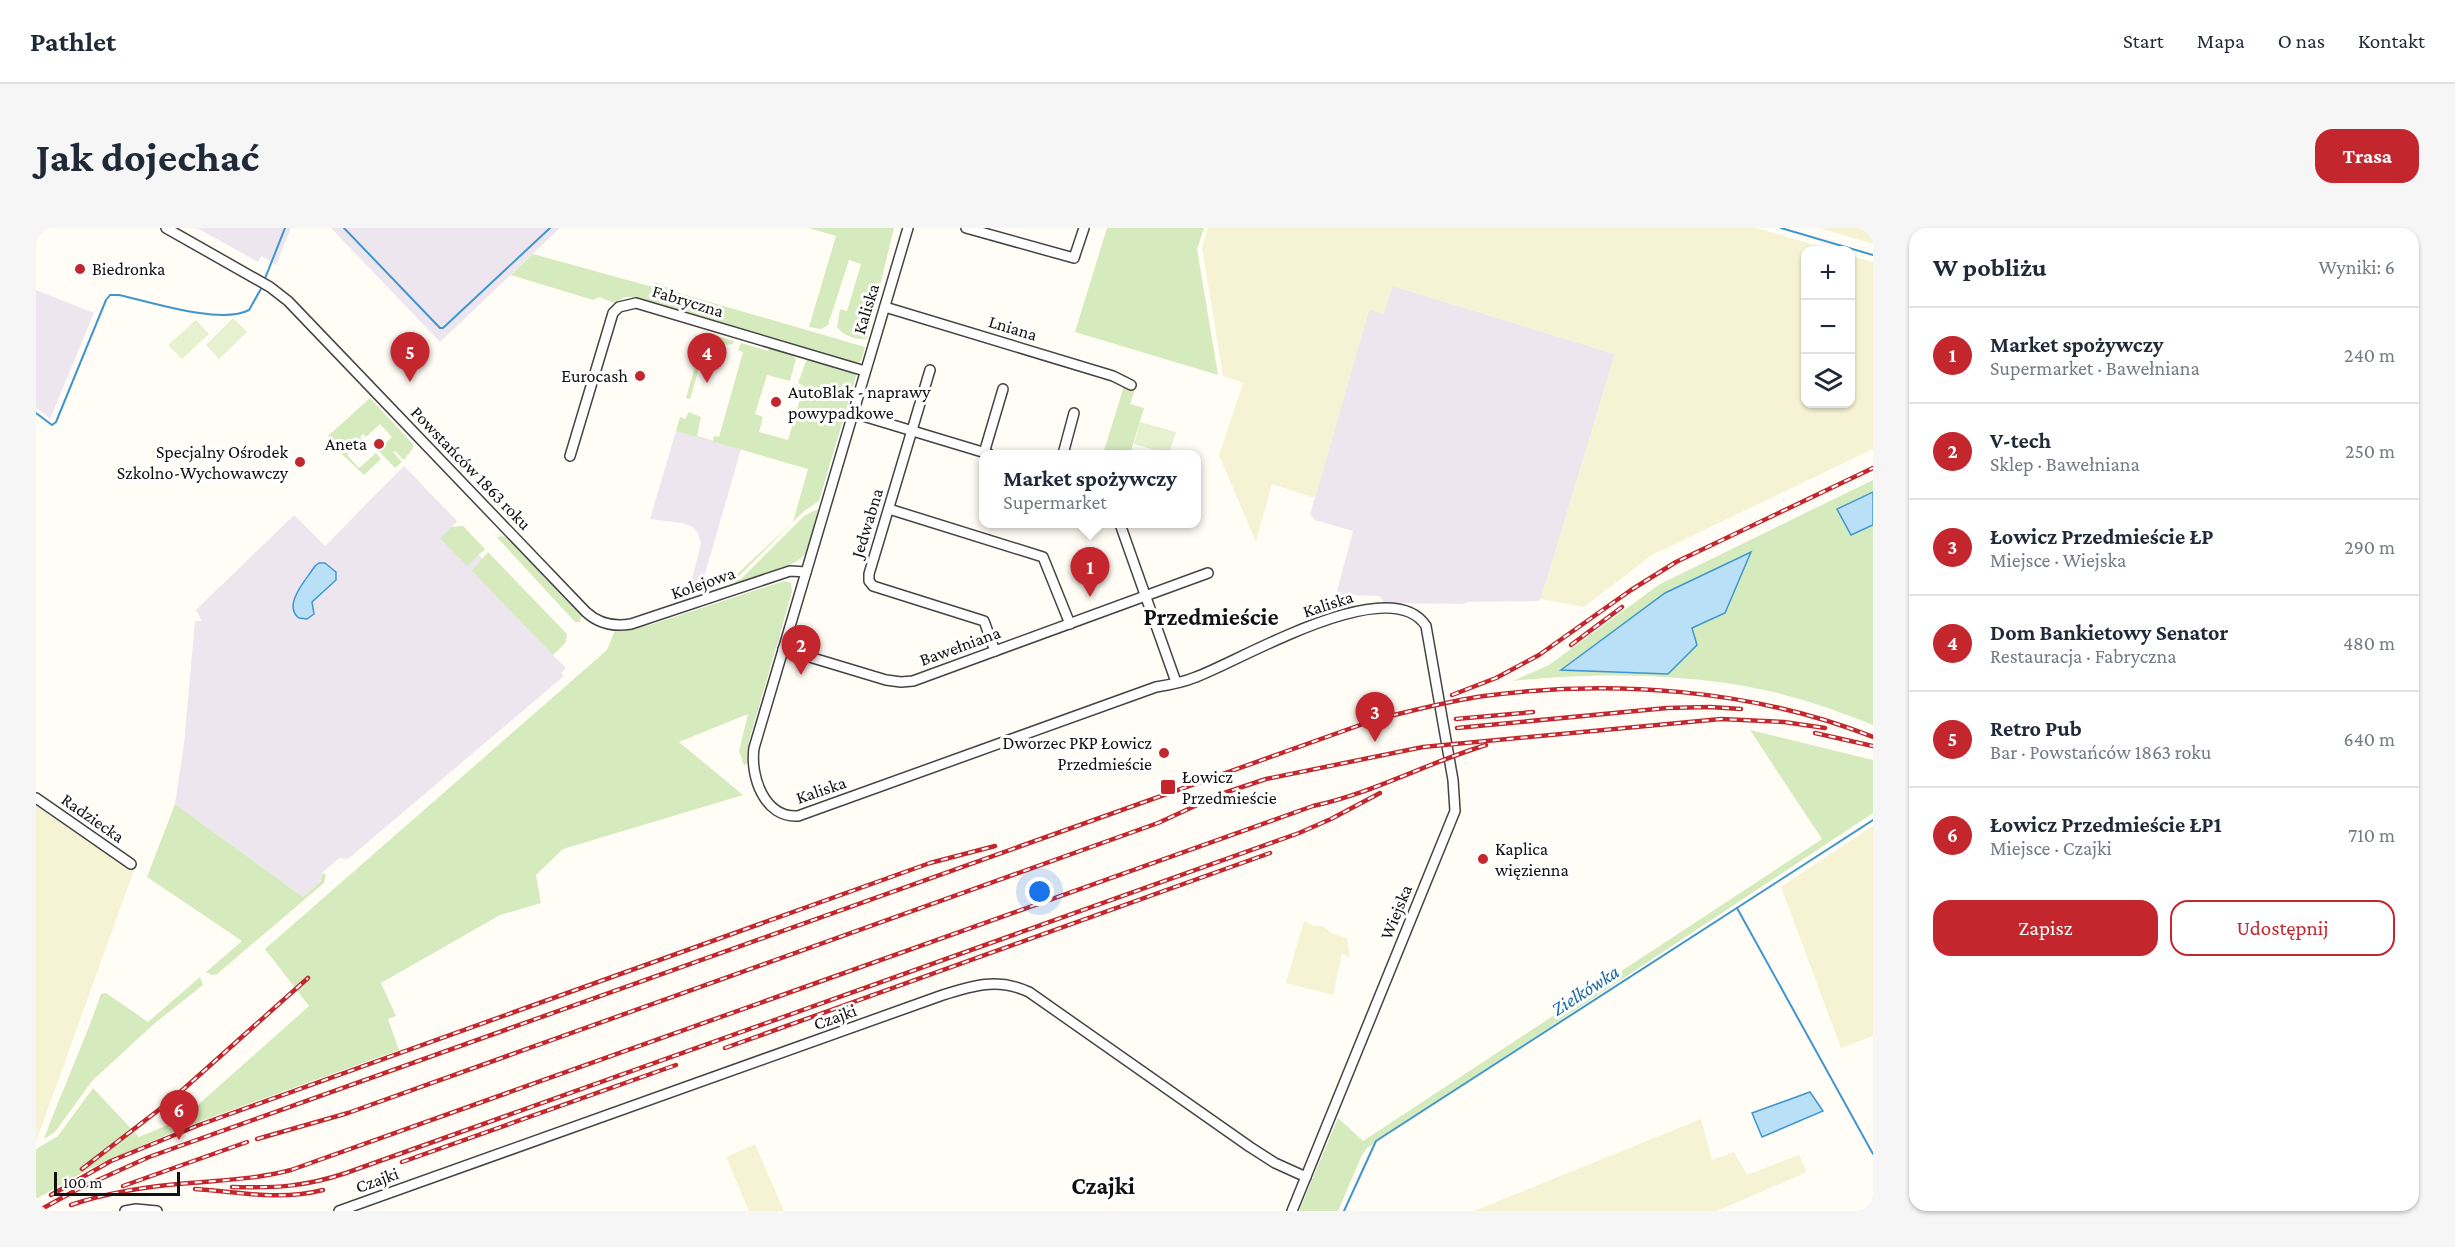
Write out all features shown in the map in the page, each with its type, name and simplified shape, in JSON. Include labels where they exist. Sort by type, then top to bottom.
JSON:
[{"type":"street","name":"Powstańców 1863 roku","points":[[166,228],[270,287],[288,301],[586,612],[600,622],[610,624]]},
{"type":"street","name":"Kaliska","points":[[908,228],[755,745],[753,760],[759,784],[770,806],[781,814],[791,817],[798,816],[1137,694],[1202,675],[1333,616],[1373,609],[1407,610],[1419,615]]},
{"type":"street","points":[[966,228],[1074,258],[1084,228]]},
{"type":"street","name":"Fabryczna","points":[[570,456],[613,313],[627,303],[636,303],[865,370]]},
{"type":"street","name":"Lniana","points":[[885,307],[1113,376],[1131,385]]},
{"type":"street","name":"Jedwabna","points":[[930,370],[869,574],[869,581],[873,586],[984,621],[995,651]]},
{"type":"street","points":[[987,450],[1003,389]]},
{"type":"street","points":[[853,413],[979,452]]},
{"type":"street","points":[[1064,450],[1074,413]]},
{"type":"street","points":[[890,509],[1043,557],[1070,624]]},
{"type":"street","points":[[1121,528],[1176,682]]},
{"type":"street","name":"Kolejowa","points":[[610,624],[631,624],[790,571],[806,572]]},
{"type":"street","name":"Bawełniana","points":[[783,648],[901,682],[912,681],[1208,573]]},
{"type":"street","name":"Wiejska","points":[[1292,1211],[1455,811],[1453,780],[1440,699],[1426,626],[1419,615]]},
{"type":"street","name":"Radziecka","points":[[36,798],[132,864]]},
{"type":"street","name":"Czajki","points":[[339,1211],[929,1000],[987,983],[1009,984],[1029,992],[1250,1147],[1275,1163],[1306,1177]]},
{"type":"street","points":[[125,1211],[136,1209],[157,1211]]},
{"type":"shaded area","points":[[197,228],[291,228],[276,265],[261,256],[258,262]]},
{"type":"shaded area","points":[[331,228],[560,228],[440,342]]},
{"type":"shaded area","points":[[1208,228],[1756,228],[1819,246],[1801,246],[1801,408],[1855,408],[1855,257],[1873,262],[1873,449],[1652,555],[1584,607],[1541,599],[1615,354],[1393,286],[1384,314],[1369,310],[1315,498],[1272,484],[1256,542],[1219,455],[1243,383],[1223,376],[1202,247]]},
{"type":"shaded area","points":[[1819,228],[1873,228],[1873,244]]},
{"type":"shaded area","points":[[1393,286],[1615,354],[1541,599],[1538,601],[1467,602],[1464,604],[1384,603],[1380,596],[1336,595],[1353,531],[1315,520],[1310,514],[1369,310]]},
{"type":"shaded area","points":[[36,290],[94,313],[50,419],[36,407]]},
{"type":"shaded area","points":[[676,431],[741,449],[701,588],[689,591],[701,543],[698,534],[693,527],[682,523],[650,519]]},
{"type":"shaded area","points":[[404,466],[457,521],[452,527],[564,644],[553,655],[566,668],[561,673],[564,676],[348,859],[339,858],[322,873],[321,881],[303,897],[175,804],[184,744],[195,621],[202,621],[196,610],[294,515],[325,546]]},
{"type":"shaded area","points":[[36,797],[134,870],[36,1142]]},
{"type":"shaded area","points":[[1873,826],[1873,1036],[1841,1048],[1781,887]]},
{"type":"shaded area","points":[[1304,921],[1314,926],[1322,926],[1332,933],[1347,938],[1350,958],[1342,953],[1333,995],[1286,983]]},
{"type":"shaded area","points":[[1701,1119],[1712,1160],[1734,1152],[1747,1175],[1799,1155],[1807,1172],[1717,1211],[1474,1211]]},
{"type":"shaded area","points":[[755,1144],[784,1211],[749,1211],[726,1157]]},
{"type":"green space","points":[[809,228],[894,228],[867,339],[850,337],[837,327],[840,309],[847,311],[861,264],[849,260],[828,325],[821,329],[809,327],[836,236]]},
{"type":"green space","points":[[1107,228],[1204,228],[1197,249],[1218,375],[1075,332]]},
{"type":"green space","points":[[533,254],[649,286],[653,286],[655,282],[679,293],[865,347],[861,361],[857,363],[630,297],[624,297],[615,303],[599,297],[593,300],[511,275]]},
{"type":"green space","points":[[233,318],[247,332],[219,359],[206,345]]},
{"type":"green space","points":[[196,320],[209,334],[182,359],[168,345]]},
{"type":"green space","points":[[705,332],[734,341],[733,344],[723,345],[707,341],[690,399],[686,398]]},
{"type":"green space","points":[[741,343],[768,351],[771,346],[790,353],[796,359],[790,381],[767,375],[755,414],[763,417],[759,432],[788,440],[804,386],[798,383],[807,359],[855,372],[856,376],[819,501],[793,522],[808,469],[676,431],[680,417],[685,419],[689,412],[701,417],[697,436],[713,441],[714,436],[719,437],[743,352],[738,350]]},
{"type":"green space","points":[[1124,386],[1135,390],[1130,404],[1144,408],[1131,450],[1104,450]]},
{"type":"green space","points":[[370,398],[413,444],[413,448],[404,460],[395,451],[393,452],[402,462],[395,468],[378,450],[392,437],[380,424],[366,437],[363,434],[360,437],[363,440],[347,455],[359,468],[376,453],[381,459],[364,475],[331,444],[328,436]]},
{"type":"green space","points":[[1140,422],[1176,432],[1170,450],[1155,450],[1134,444]]},
{"type":"green space","points":[[1873,480],[1873,492],[1837,510],[1851,535],[1873,525],[1873,725],[1778,693],[1704,680],[1606,675],[1513,681],[1549,665],[1660,584]],"holes":[[[1665,593],[1725,613],[1692,628],[1562,670]]]},
{"type":"green space","points":[[818,509],[810,544],[800,559],[773,572],[736,583],[734,581],[741,579],[804,516]]},
{"type":"green space","points":[[793,522],[738,577],[727,580],[734,577]]},
{"type":"green space","points":[[463,526],[485,549],[467,566],[440,538],[452,527]]},
{"type":"green space","points":[[506,537],[581,616],[580,622],[575,622],[497,538]]},
{"type":"green space","points":[[488,552],[567,634],[566,642],[553,655],[472,571]]},
{"type":"green space","points":[[784,581],[791,583],[792,592],[749,741],[747,764],[744,765],[739,751],[748,714],[679,742],[743,795],[563,849],[536,875],[541,903],[500,915],[381,983],[396,1016],[388,1019],[399,1050],[187,1126],[89,1169],[36,1199],[36,1149],[58,1136],[93,1088],[139,1137],[170,1124],[191,1111],[309,1006],[265,949],[607,650],[615,630],[650,625]]},
{"type":"green space","points":[[1750,730],[1873,760],[1873,813],[1367,1148],[1338,1211],[1299,1211],[1338,1118],[1363,1141],[1822,839]]},
{"type":"green space","points":[[175,804],[303,897],[321,881],[322,873],[326,875],[324,883],[217,974],[212,975],[206,972],[242,941],[147,877]]},
{"type":"green space","points":[[200,977],[203,985],[155,1023],[92,1081],[55,1132],[44,1139],[101,994],[106,993],[148,1022]]},
{"type":"water","points":[[1873,492],[1873,525],[1851,535],[1837,509]]},
{"type":"water","points":[[1751,552],[1725,613],[1692,628],[1697,645],[1668,674],[1561,670],[1665,593]]},
{"type":"water","points":[[325,563],[336,572],[336,580],[312,602],[314,614],[307,619],[299,618],[294,613],[293,606],[297,592],[315,566]]},
{"type":"water","points":[[1810,1092],[1823,1111],[1762,1137],[1752,1113]]},
{"type":"waterway","points":[[264,281],[285,228]]},
{"type":"waterway","points":[[344,228],[440,328],[443,328],[550,228]]},
{"type":"waterway","points":[[1781,228],[1873,255]]},
{"type":"waterway","points":[[36,413],[52,425],[56,422],[110,295],[119,295],[186,311],[221,315],[237,314],[249,310],[262,287]]},
{"type":"waterway","name":"Zielkówka","points":[[1344,1211],[1376,1141],[1873,820]]},
{"type":"waterway","points":[[1737,908],[1873,1154]]},
{"type":"railway","points":[[1452,695],[1496,678],[1539,655],[1631,590],[1676,562],[1873,468]]},
{"type":"railway","points":[[1571,645],[1622,607]]},
{"type":"railway","points":[[38,1211],[78,1189],[149,1157],[1377,719],[1484,696],[1582,688],[1631,689],[1730,698],[1827,721],[1873,737]]},
{"type":"railway","points":[[1457,728],[1667,708],[1741,709]]},
{"type":"railway","points":[[1456,719],[1533,712]]},
{"type":"railway","points":[[257,1139],[348,1113],[1158,823],[1221,794],[1266,779],[1423,747],[1721,719],[1784,722],[1825,728]]},
{"type":"railway","points":[[1815,733],[1873,746]]},
{"type":"railway","points":[[71,1205],[100,1196],[145,1188],[253,1177],[291,1170],[1313,806],[1357,794],[1486,745]]},
{"type":"railway","points":[[232,1187],[290,1186],[346,1173],[1299,833],[1380,793]]},
{"type":"railway","points":[[51,1195],[111,1161],[199,1125],[930,863],[995,846]]},
{"type":"railway","points":[[725,1048],[1270,853]]},
{"type":"railway","points":[[82,1169],[169,1102],[308,978]]},
{"type":"railway","points":[[402,1162],[676,1065]]},
{"type":"railway","points":[[123,1186],[247,1142]]},
{"type":"railway","points":[[195,1189],[275,1195],[323,1190]]},
{"type":"place","name":"Biedronka","points":[[80,269]]},
{"type":"place","name":"Eurocash","points":[[640,376]]},
{"type":"place","name":"Retro Pub","points":[[410,382]]},
{"type":"place","name":"Dom Bankietowy Senator","points":[[707,383]]},
{"type":"place","name":"AutoBlak - naprawy powypadkowe","points":[[776,402]]},
{"type":"place","name":"Aneta","points":[[379,444]]},
{"type":"place","name":"Specjalny Ośrodek Szkolno-Wychowawczy","points":[[300,462]]},
{"type":"place","name":"Market spożywczy","points":[[1090,597]]},
{"type":"place","name":"V-tech","points":[[801,675]]},
{"type":"place","name":"Łowicz Przedmieście ŁP","points":[[1375,742]]},
{"type":"place","name":"Dworzec PKP Łowicz Przedmieście","points":[[1164,753]]},
{"type":"place","name":"Łowicz Przedmieście","points":[[1168,787]]},
{"type":"place","name":"Kaplica więzienna","points":[[1483,859]]},
{"type":"place","name":"Łowicz Przedmieście ŁP1","points":[[179,1140]]},
{"type":"district","name":"Przedmieście","points":[[1211,616]]},
{"type":"district","name":"Czajki","points":[[1103,1185]]}]
